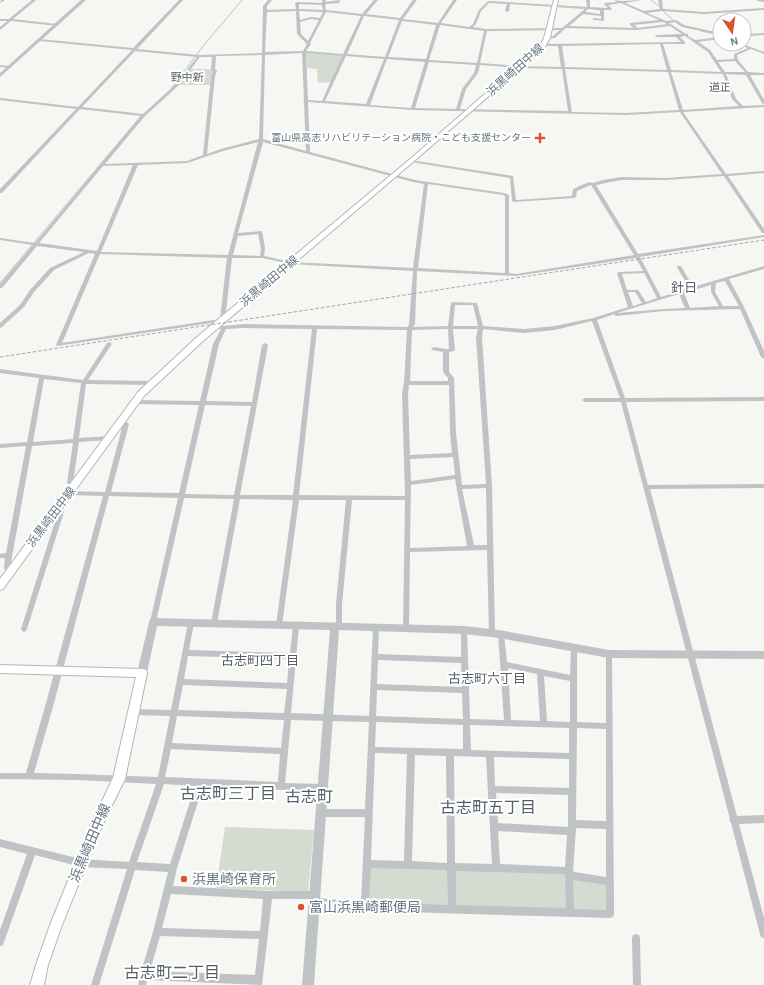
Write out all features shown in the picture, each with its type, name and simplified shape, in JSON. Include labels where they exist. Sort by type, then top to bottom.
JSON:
[{"type":"main road","name":"浜黒崎田中線","points":[[0,586],[151,383],[214,328],[223,324],[291,263],[544,45],[556,3]]},
{"type":"main road","points":[[0,669],[142,673]]},
{"type":"main road","name":"浜黒崎田中線","points":[[37,985],[42,965],[56,925],[81,863],[119,779],[142,673]]},
{"type":"street","points":[[0,29],[34,0]]},
{"type":"street","points":[[0,76],[84,0]]},
{"type":"street","points":[[0,192],[181,0]]},
{"type":"street","points":[[142,673],[216,344],[223,324],[222,318],[230,256],[261,140],[265,6],[270,0]]},
{"type":"street","points":[[309,44],[299,34],[297,2],[338,2],[338,0]]},
{"type":"street","points":[[323,102],[363,15],[376,0]]},
{"type":"street","points":[[368,105],[400,20],[415,0]]},
{"type":"street","points":[[413,109],[438,25],[455,0]]},
{"type":"street","points":[[588,0],[589,7]]},
{"type":"street","points":[[616,0],[664,21],[709,51],[724,73],[734,99],[742,107]]},
{"type":"street","points":[[470,28],[474,24],[480,11],[489,1],[509,3],[556,3],[599,9],[610,8],[606,4],[640,0]]},
{"type":"street","points":[[660,0],[664,10],[675,16],[676,21]]},
{"type":"street","points":[[759,0],[764,1]]},
{"type":"street","points":[[308,152],[304,52],[325,11],[324,2]]},
{"type":"street","points":[[508,11],[509,3]]},
{"type":"street","points":[[547,38],[554,37],[589,7]]},
{"type":"street","points":[[599,9],[602,11],[602,17],[607,28]]},
{"type":"street","points":[[643,12],[664,10],[704,13],[764,9]]},
{"type":"street","points":[[312,10],[312,18]]},
{"type":"street","points":[[265,11],[325,11],[486,30],[565,28],[637,29],[670,25]]},
{"type":"street","points":[[582,13],[602,17]]},
{"type":"street","points":[[594,19],[602,17]]},
{"type":"street","points":[[298,21],[312,18],[321,19]]},
{"type":"street","points":[[0,20],[57,25]]},
{"type":"street","points":[[637,29],[631,24],[676,21],[683,26],[712,32]]},
{"type":"street","points":[[458,110],[464,89],[476,73],[486,30]]},
{"type":"street","points":[[752,35],[764,34]]},
{"type":"street","points":[[657,36],[687,35]]},
{"type":"street","points":[[544,45],[684,43],[677,36]]},
{"type":"street","points":[[696,41],[712,39]]},
{"type":"street","points":[[40,40],[199,56],[304,52],[519,68],[764,74]]},
{"type":"street","points":[[660,43],[681,111],[764,232]]},
{"type":"street","points":[[560,45],[570,113]]},
{"type":"street","points":[[752,48],[764,53]]},
{"type":"street","points":[[305,101],[413,109],[626,114],[764,105],[747,73],[736,60],[735,55],[742,52]]},
{"type":"street","points":[[205,156],[213,76],[215,71],[213,69],[214,55]]},
{"type":"street","points":[[0,287],[144,115],[177,85],[199,56]]},
{"type":"street","points":[[716,62],[736,60]]},
{"type":"street","points":[[0,66],[10,67]]},
{"type":"street","points":[[759,94],[764,94]]},
{"type":"street","points":[[0,99],[144,115]]},
{"type":"street","points":[[103,165],[187,162],[222,150],[261,140],[394,175],[426,182],[504,194],[507,196],[507,274]]},
{"type":"street","points":[[411,161],[512,177],[514,201],[574,197],[575,190],[591,183],[593,184],[609,178],[666,178],[764,172]]},
{"type":"street","points":[[136,164],[59,345],[223,324],[315,328],[410,329],[481,327],[532,330],[555,328],[594,319],[681,294],[692,289],[727,280],[764,267]]},
{"type":"street","points":[[406,629],[408,483],[405,394],[415,270],[426,182]]},
{"type":"street","points":[[593,184],[637,256],[660,299]]},
{"type":"street","points":[[236,235],[260,230],[263,248],[262,257]]},
{"type":"street","points":[[0,239],[98,253],[262,257],[291,263],[516,275],[764,236]]},
{"type":"street","points":[[0,326],[22,306],[32,291],[52,269],[88,252]]},
{"type":"street","points":[[679,267],[692,289]]},
{"type":"street","points":[[632,308],[619,273],[646,272]]},
{"type":"street","points":[[727,280],[742,308],[764,357]]},
{"type":"street","points":[[714,283],[713,292],[722,308]]},
{"type":"street","points":[[626,291],[636,291],[645,304]]},
{"type":"street","points":[[681,294],[688,309]]},
{"type":"street","points":[[434,348],[446,351],[452,350],[450,327],[453,303],[475,304],[481,327],[479,337],[490,547],[497,634],[504,664],[508,723]]},
{"type":"street","points":[[605,316],[688,309],[742,308]]},
{"type":"street","points":[[594,319],[624,400],[764,934]]},
{"type":"street","points":[[278,625],[296,497],[315,328]]},
{"type":"street","points":[[109,344],[84,382],[70,483],[72,489],[107,494],[237,497],[408,498]]},
{"type":"street","points":[[214,623],[265,345]]},
{"type":"street","points":[[446,351],[446,372],[451,378],[450,383],[457,477],[471,548]]},
{"type":"street","points":[[0,378],[1,371],[84,382],[151,383]]},
{"type":"street","points":[[10,573],[6,568],[42,376]]},
{"type":"street","points":[[406,383],[450,383]]},
{"type":"street","points":[[585,400],[764,399]]},
{"type":"street","points":[[136,402],[254,404]]},
{"type":"street","points":[[28,776],[59,671],[126,424],[122,420]]},
{"type":"street","points":[[0,446],[109,438]]},
{"type":"street","points":[[407,457],[456,455]]},
{"type":"street","points":[[408,483],[457,477]]},
{"type":"street","points":[[459,486],[488,486]]},
{"type":"street","points":[[646,487],[764,486]]},
{"type":"street","points":[[308,985],[329,718],[349,498]]},
{"type":"street","points":[[24,629],[61,512],[58,507]]},
{"type":"street","points":[[407,550],[490,547]]},
{"type":"street","points":[[0,556],[9,555]]},
{"type":"street","points":[[153,622],[464,630],[497,634],[609,654],[764,655]]},
{"type":"street","points":[[95,985],[132,865],[161,781],[191,623]]},
{"type":"street","points":[[281,786],[296,626]]},
{"type":"street","points":[[365,906],[376,628]]},
{"type":"street","points":[[464,630],[468,753]]},
{"type":"street","points":[[570,913],[569,873],[572,827],[574,648]]},
{"type":"street","points":[[186,653],[293,656]]},
{"type":"street","points":[[168,890],[315,898],[365,906],[610,914],[608,726],[609,654]]},
{"type":"street","points":[[375,657],[465,660]]},
{"type":"street","points":[[504,664],[573,678]]},
{"type":"street","points":[[540,672],[544,724]]},
{"type":"street","points":[[180,682],[290,686]]},
{"type":"street","points":[[374,687],[466,690]]},
{"type":"street","points":[[134,712],[608,726]]},
{"type":"street","points":[[168,746],[284,751]]},
{"type":"street","points":[[371,750],[572,756]]},
{"type":"street","points":[[408,866],[411,752]]},
{"type":"street","points":[[450,753],[452,908]]},
{"type":"street","points":[[490,754],[496,868]]},
{"type":"street","points":[[0,776],[119,779],[324,788]]},
{"type":"street","points":[[142,985],[173,868],[200,783]]},
{"type":"street","points":[[492,789],[572,792]]},
{"type":"street","points":[[322,813],[369,813]]},
{"type":"street","points":[[733,820],[764,819]]},
{"type":"street","points":[[494,827],[572,827],[609,825]]},
{"type":"street","points":[[0,843],[81,863],[173,868]]},
{"type":"street","points":[[0,942],[32,852]]},
{"type":"street","points":[[367,864],[564,870],[574,876],[610,882]]},
{"type":"street","points":[[144,975],[258,982],[268,895]]},
{"type":"street","points":[[157,932],[264,935]]},
{"type":"street","points":[[636,938],[637,985]]},
{"type":"shaded area","points":[[306,53],[342,56],[331,82],[318,83],[317,69],[307,68]]},
{"type":"shaded area","points":[[191,69],[212,69],[214,71],[211,75],[210,85],[178,85]]},
{"type":"shaded area","points":[[225,827],[314,830],[308,892],[216,888]]},
{"type":"shaded area","points":[[368,866],[565,873],[573,878],[614,884],[614,916],[366,909]]},
{"type":"waterway","points":[[171,89],[204,45],[242,0]]},
{"type":"waterway","points":[[651,0],[660,7]]},
{"type":"waterway","points":[[662,10],[674,21]]},
{"type":"waterway","points":[[701,31],[712,33]]},
{"type":"waterway","points":[[0,283],[141,116]]},
{"type":"railway","points":[[0,357],[764,240]]},
{"type":"place","name":"富山県高志リハビリテーション病院・こども支援センター","points":[[540,138]]},
{"type":"place","name":"浜黒崎保育所","points":[[184,879]]},
{"type":"place","name":"富山浜黒崎郵便局","points":[[301,907]]},
{"type":"district","name":"野中新","points":[[187,77]]},
{"type":"district","name":"道正","points":[[720,87]]},
{"type":"district","name":"針日","points":[[684,287]]},
{"type":"district","name":"古志町四丁目","points":[[260,660]]},
{"type":"district","name":"古志町六丁目","points":[[487,678]]},
{"type":"district","name":"古志町三丁目","points":[[228,793]]},
{"type":"district","name":"古志町","points":[[309,796]]},
{"type":"district","name":"古志町五丁目","points":[[488,807]]},
{"type":"district","name":"古志町二丁目","points":[[172,972]]}]
